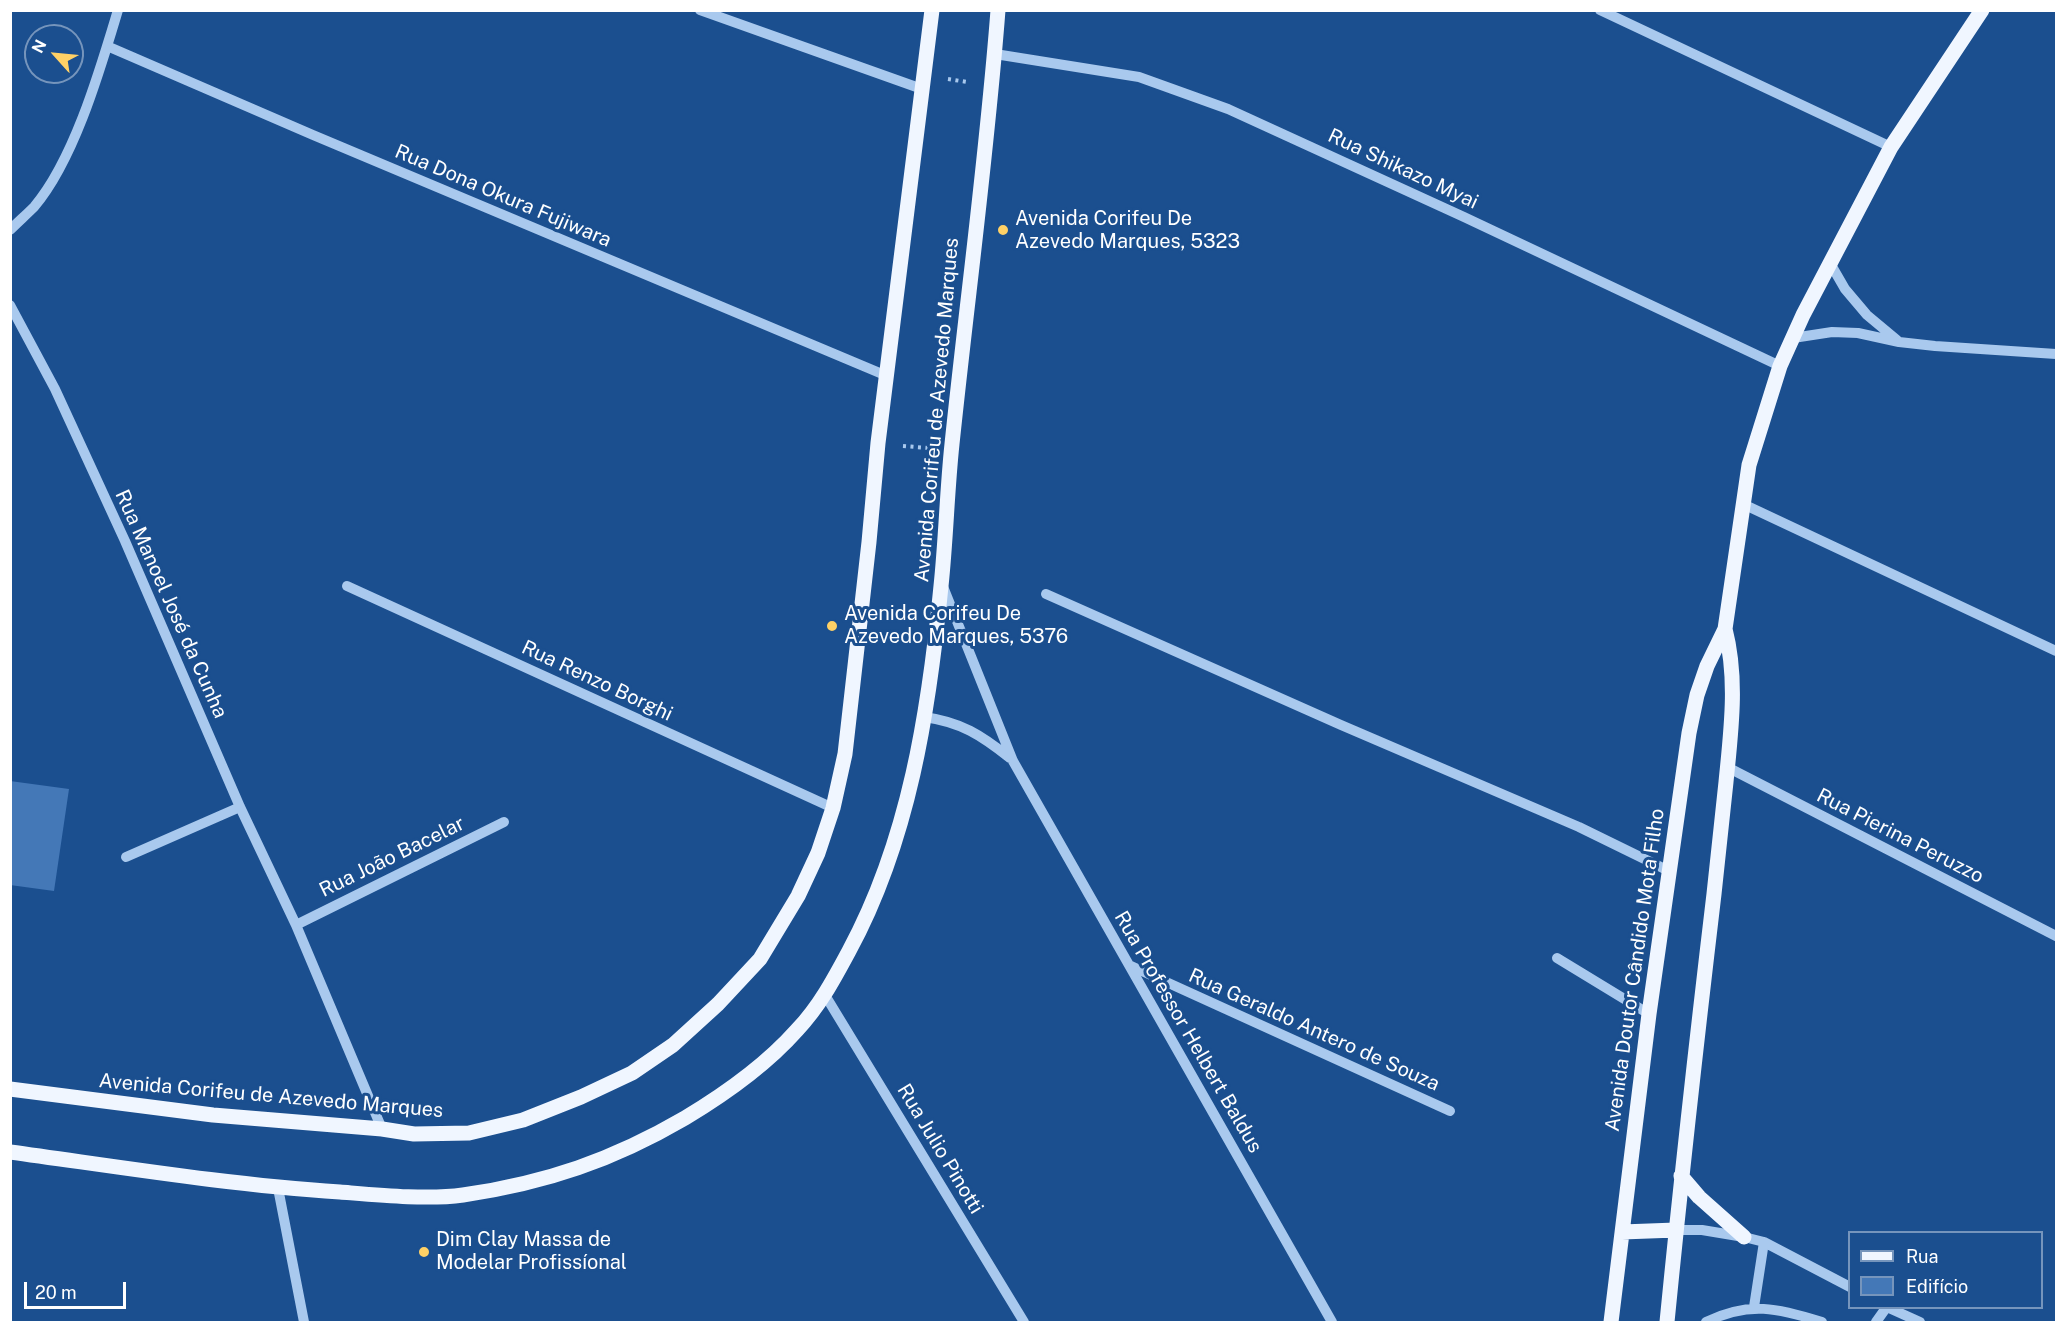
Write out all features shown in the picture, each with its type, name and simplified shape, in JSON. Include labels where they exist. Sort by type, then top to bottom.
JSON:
[{"type":"main road","name":"Avenida Corifeu de Azevedo Marques","points":[[10,1089],[213,1115],[382,1129],[414,1134],[468,1133],[523,1120],[581,1097],[632,1073],[673,1045],[718,1004],[760,959],[798,896],[818,853],[845,754],[887,376],[932,10]]},
{"type":"main road","name":"Avenida Corifeu de Azevedo Marques","points":[[10,1152],[278,1188],[383,1195],[458,1196],[533,1182],[598,1162],[665,1130],[712,1102],[755,1069],[796,1031],[825,995],[857,936],[886,873],[906,808],[924,717],[942,584],[952,450],[998,10]]},
{"type":"main road","name":"Avenida Doutor Cândido Mota Filho","points":[[1611,1323],[1649,1014],[1691,723],[1707,666],[1725,629],[1749,465],[1780,366],[1830,263],[1891,147],[1982,10]]},
{"type":"main road","name":"Avenida Doutor Cândido Mota Filho","points":[[1667,1323],[1681,1176],[1727,767],[1733,680],[1730,648],[1725,629]]},
{"type":"main road","points":[[1681,1176],[1699,1197],[1744,1237]]},
{"type":"main road","points":[[1622,1232],[1676,1230]]},
{"type":"street","points":[[10,230],[35,205],[59,168],[86,106],[118,10]]},
{"type":"street","points":[[700,10],[922,89]]},
{"type":"street","points":[[1600,10],[1891,147]]},
{"type":"street","name":"Rua Dona Okura Fujiwara","points":[[107,46],[324,140],[887,376]]},
{"type":"street","name":"Rua Shikazo Myai","points":[[995,54],[1139,76],[1228,109],[1780,366]]},
{"type":"street","points":[[1830,263],[1845,289],[1867,315],[1899,342]]},
{"type":"street","name":"Rua Manoel José da Cunha","points":[[10,305],[55,389],[100,487],[240,807]]},
{"type":"street","points":[[1792,338],[1832,332],[1858,333],[1899,342],[2056,354]]},
{"type":"street","points":[[1743,504],[2056,651]]},
{"type":"street","name":"Rua Professor Helbert Baldus","points":[[942,584],[1013,760],[1332,1323]]},
{"type":"street","name":"Rua Renzo Borghi","points":[[347,586],[832,808]]},
{"type":"street","points":[[1046,594],[1578,827],[1671,872]]},
{"type":"street","name":"Rua Professor Helbert Baldus","points":[[924,717],[963,726],[1013,760]]},
{"type":"street","name":"Rua Pierina Peruzzo","points":[[1727,767],[2056,936]]},
{"type":"street","points":[[126,857],[240,807],[296,925],[382,1129]]},
{"type":"street","name":"Rua João Bacelar","points":[[296,925],[504,822]]},
{"type":"street","points":[[1557,958],[1649,1014]]},
{"type":"street","name":"Rua Geraldo Antero de Souza","points":[[1130,966],[1450,1111]]},
{"type":"street","name":"Rua Julio Pinotti","points":[[825,995],[1024,1323]]},
{"type":"street","points":[[278,1188],[304,1323]]},
{"type":"street","points":[[1676,1230],[1702,1230],[1764,1242],[1848,1286]]},
{"type":"street","points":[[1754,1307],[1764,1242]]},
{"type":"street","points":[[1706,1323],[1724,1314],[1754,1307],[1788,1313],[1822,1323]]},
{"type":"street","points":[[1876,1323],[1887,1309]]},
{"type":"street","points":[[1890,1309],[1920,1323]]},
{"type":"path","points":[[944,79],[971,83]]},
{"type":"path","points":[[899,445],[931,449]]},
{"type":"building","points":[[10,781],[69,789],[54,891],[10,885]]},
{"type":"place","name":"Avenida Corifeu De Azevedo Marques, 5323","points":[[1003,230]]},
{"type":"place","name":"Avenida Corifeu De Azevedo Marques, 5376","points":[[832,626]]},
{"type":"place","name":"Dim Clay Massa de Modelar Profissíonal","points":[[424,1252]]}]
